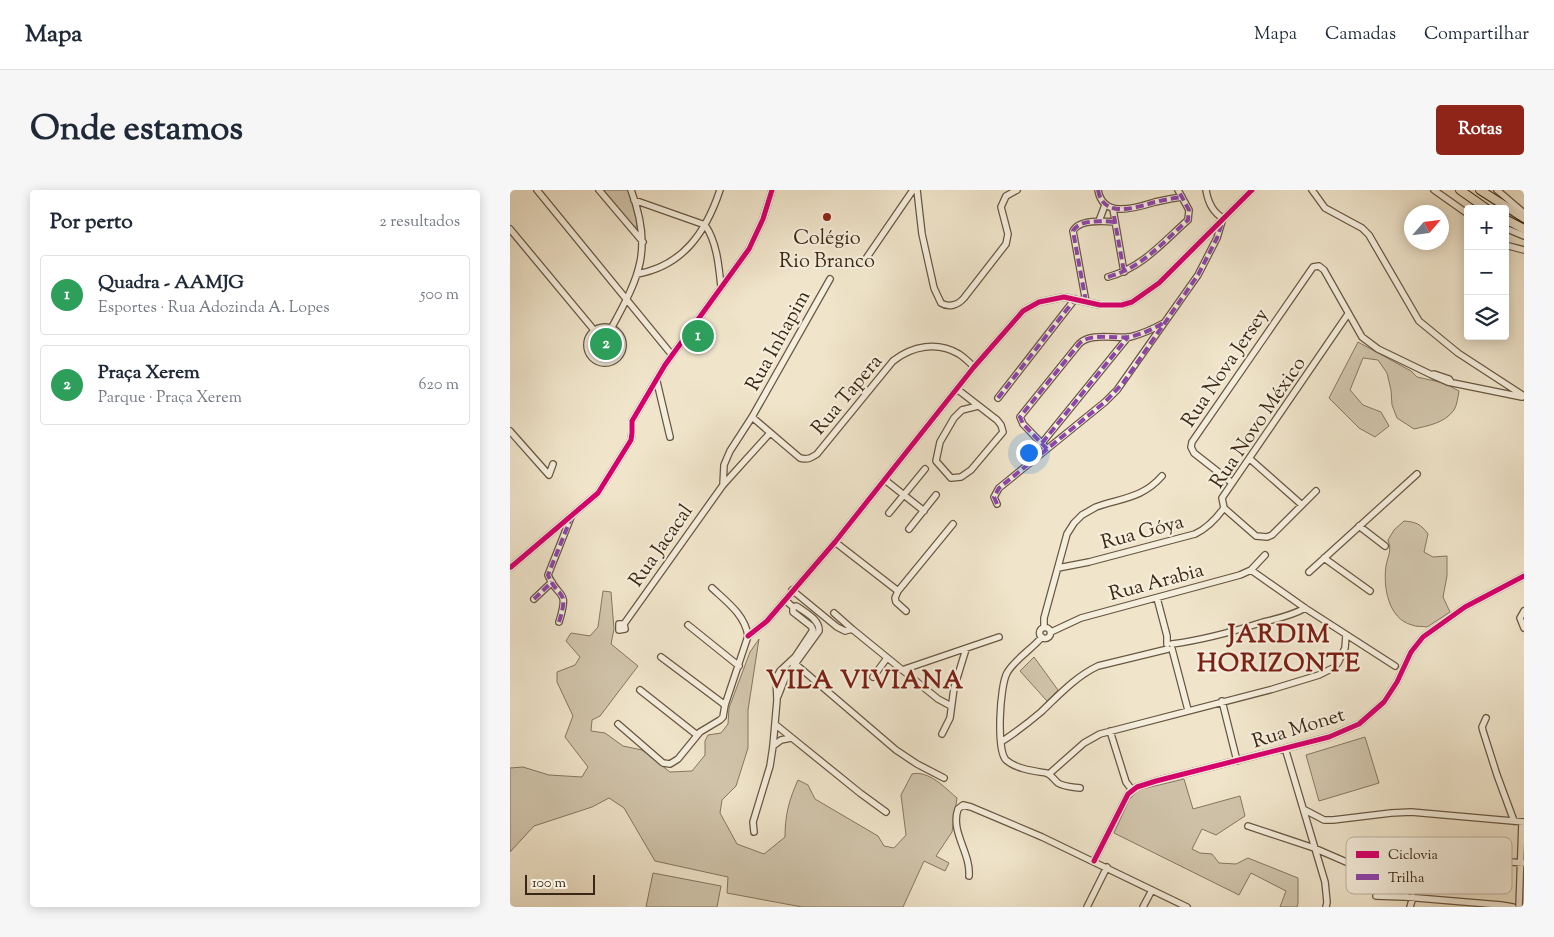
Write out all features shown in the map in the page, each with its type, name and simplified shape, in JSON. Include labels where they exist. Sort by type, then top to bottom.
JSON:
[{"type":"highway","points":[[1460,190],[1481,205]]},
{"type":"highway","points":[[1480,190],[1524,218]]},
{"type":"highway","points":[[1509,221],[1524,229]]},
{"type":"street","points":[[537,190],[672,355]]},
{"type":"street","points":[[599,190],[643,242]]},
{"type":"street","points":[[612,327],[627,300],[642,257],[643,242],[639,217],[631,190]]},
{"type":"street","points":[[637,274],[656,270],[671,263],[689,246],[705,225],[720,190]]},
{"type":"street","points":[[511,567],[598,492],[632,436],[632,421],[672,355],[749,249],[763,219],[772,190]]},
{"type":"street","points":[[864,260],[912,190]]},
{"type":"street","points":[[917,190],[922,234],[934,288],[941,303],[951,306],[964,298],[1006,244],[1008,234],[1001,208],[1006,196],[1017,190]]},
{"type":"street","points":[[1098,190],[1106,205],[1127,210],[1182,197]]},
{"type":"street","points":[[1108,277],[1124,272],[1146,258],[1188,220],[1190,213],[1178,190]]},
{"type":"street","points":[[1206,190],[1213,211],[1223,218]]},
{"type":"street","points":[[748,636],[767,621],[835,542],[974,367],[1023,311],[1047,300],[1064,297],[1100,305],[1122,305],[1132,302],[1159,283],[1252,190]]},
{"type":"street","points":[[1312,190],[1325,208],[1362,228],[1369,235],[1419,321],[1458,353],[1524,396]]},
{"type":"street","points":[[1434,190],[1464,211]]},
{"type":"street","points":[[1497,190],[1524,213]]},
{"type":"street","points":[[634,200],[705,225],[712,240],[721,287]]},
{"type":"street","points":[[1099,221],[1106,205]]},
{"type":"street","points":[[1113,208],[1124,272]]},
{"type":"street","points":[[997,504],[994,497],[999,488],[1105,402],[1117,390],[1198,275],[1217,238],[1223,218]]},
{"type":"street","points":[[1086,302],[1072,231],[1075,227],[1082,224],[1099,221],[1115,222]]},
{"type":"street","points":[[510,229],[594,330]]},
{"type":"street","points":[[1509,230],[1524,236]]},
{"type":"street","points":[[1509,246],[1524,250]]},
{"type":"street","name":"Rua Nova Jersey","points":[[1231,482],[1194,453],[1191,447],[1192,442],[1313,267],[1320,266],[1327,275],[1348,314]]},
{"type":"street","name":"Rua Inhapim","points":[[723,486],[723,475],[727,458],[830,279]]},
{"type":"street","points":[[998,398],[1075,299]]},
{"type":"street","points":[[1348,314],[1358,331],[1378,349],[1432,375],[1449,379],[1451,382],[1524,396]]},
{"type":"street","name":"Rua Novo México","points":[[1302,505],[1272,535],[1262,537],[1250,532],[1224,508],[1222,498],[1231,482],[1250,459],[1348,314]]},
{"type":"street","points":[[1047,449],[1023,424],[1020,417],[1079,344],[1085,339],[1128,337],[1148,331],[1165,322]]},
{"type":"street","points":[[606,326],[612,327],[621,335],[624,347],[618,358],[608,363],[596,360],[588,351],[588,339],[594,330],[606,326]]},
{"type":"street","points":[[1042,443],[1128,337]]},
{"type":"street","name":"Rua Tapera","points":[[752,417],[800,458],[805,460],[817,454],[893,361],[904,352],[929,346],[945,348],[959,354],[974,367]]},
{"type":"street","points":[[657,382],[670,437]]},
{"type":"street","points":[[957,389],[997,420],[1001,425],[1002,432],[972,470],[961,477],[951,478],[936,461],[940,442],[957,414],[978,406]]},
{"type":"street","points":[[510,431],[549,475],[553,464]]},
{"type":"street","name":"Rua Jacacal","points":[[624,624],[723,486],[770,433]]},
{"type":"street","points":[[1250,459],[1302,505],[1316,491]]},
{"type":"street","points":[[889,513],[925,469]]},
{"type":"street","points":[[1309,572],[1417,474]]},
{"type":"street","points":[[1042,637],[1040,632],[1044,628],[1044,618],[1067,534],[1074,523],[1082,515],[1096,507],[1143,493],[1162,476]]},
{"type":"street","points":[[885,480],[924,511]]},
{"type":"street","points":[[909,529],[936,495]]},
{"type":"street","name":"Rua Góya","points":[[1058,568],[1089,562],[1195,534],[1210,525],[1224,508]]},
{"type":"street","points":[[560,622],[564,598],[548,575],[572,516]]},
{"type":"street","points":[[906,611],[896,602],[895,598],[898,591],[953,524]]},
{"type":"street","points":[[1359,526],[1385,546]]},
{"type":"street","points":[[835,542],[898,591]]},
{"type":"street","name":"Rua Arabia","points":[[1001,742],[1002,698],[1006,675],[1010,668],[1042,637],[1048,638],[1051,632],[1081,618],[1227,579],[1251,570],[1265,555]]},
{"type":"street","points":[[1324,558],[1370,591]]},
{"type":"street","points":[[1251,570],[1305,608],[1395,666]]},
{"type":"street","name":"Rua Monet","points":[[1132,790],[1156,781],[1329,737],[1367,719],[1378,709],[1393,690],[1411,652],[1423,638],[1465,607],[1524,576]]},
{"type":"street","points":[[534,599],[552,582]]},
{"type":"street","points":[[618,724],[667,764],[670,764],[678,759],[697,735],[723,717],[725,705],[748,636],[746,626],[739,614],[712,588]]},
{"type":"street","points":[[792,590],[836,628],[845,631],[852,629]]},
{"type":"street","points":[[1157,598],[1169,647],[1188,710]]},
{"type":"street","points":[[777,700],[782,685],[791,672],[791,663],[813,630],[793,612],[793,608],[785,600]]},
{"type":"street","points":[[1293,613],[1297,602]]},
{"type":"street","points":[[754,832],[753,822],[770,766],[776,725],[776,678],[819,631],[820,626],[817,621],[801,609],[796,606],[793,608]]},
{"type":"street","points":[[1080,788],[1059,783],[1049,774],[1011,763],[1004,757],[1001,742],[1039,713],[1085,673],[1098,666],[1246,628],[1305,608]]},
{"type":"street","points":[[796,615],[801,609]]},
{"type":"street","points":[[1524,611],[1520,618],[1524,628]]},
{"type":"street","points":[[834,613],[902,670],[938,698],[952,706]]},
{"type":"street","points":[[688,625],[739,666]]},
{"type":"street","points":[[1044,628],[1048,628],[1051,632]]},
{"type":"street","points":[[1049,774],[1084,743],[1100,734],[1273,689],[1327,672],[1338,663],[1345,648],[1346,635]]},
{"type":"street","points":[[902,670],[966,650],[999,637]]},
{"type":"street","points":[[1345,648],[1356,642]]},
{"type":"street","points":[[942,734],[948,723],[954,688],[966,650]]},
{"type":"street","points":[[661,657],[725,705]]},
{"type":"street","points":[[874,677],[887,658]]},
{"type":"street","points":[[791,663],[791,672]]},
{"type":"street","points":[[791,663],[896,750],[917,764],[944,778]]},
{"type":"street","points":[[791,672],[806,674]]},
{"type":"street","points":[[776,678],[782,685]]},
{"type":"street","points":[[640,690],[697,735]]},
{"type":"street","points":[[1222,701],[1237,761]]},
{"type":"street","points":[[1486,718],[1482,727],[1483,731],[1514,821]]},
{"type":"street","points":[[776,725],[886,812]]},
{"type":"street","points":[[1094,861],[1128,794],[1132,790],[1126,782],[1110,731]]},
{"type":"street","points":[[773,746],[780,740],[791,738]]},
{"type":"street","points":[[1285,748],[1325,882],[1326,907]]},
{"type":"street","points":[[969,876],[969,861],[956,823],[956,812],[963,805],[1024,829],[1107,867],[1187,907]]},
{"type":"street","points":[[1305,810],[1324,820],[1411,812],[1523,822],[1519,907]]},
{"type":"street","points":[[1248,826],[1314,848],[1346,862]]},
{"type":"street","points":[[1087,907],[1107,867]]},
{"type":"street","points":[[1143,907],[1152,890]]},
{"type":"street","points":[[1376,896],[1501,904],[1514,907]]},
{"type":"street","points":[[1410,907],[1414,898]]},
{"type":"shaded area","points":[[601,190],[628,190],[633,201],[638,226],[633,228]]},
{"type":"shaded area","points":[[699,323],[710,329],[697,353],[685,344]]},
{"type":"shaded area","points":[[606,331],[615,335],[619,344],[615,353],[606,357],[597,353],[593,344],[597,335]]},
{"type":"shaded area","points":[[1358,342],[1411,371],[1417,377],[1444,383],[1459,391],[1454,410],[1441,421],[1414,429],[1397,418],[1392,405],[1387,373],[1378,360],[1363,358],[1350,390],[1363,405],[1381,412],[1389,426],[1375,437],[1359,428],[1329,398]]},
{"type":"shaded area","points":[[1404,521],[1418,524],[1428,534],[1424,552],[1433,557],[1447,556],[1447,576],[1443,597],[1450,612],[1427,627],[1414,626],[1404,622],[1397,616],[1389,601],[1385,583],[1386,566],[1390,550],[1388,540],[1394,530]]},
{"type":"shaded area","points":[[603,591],[611,592],[614,629],[611,644],[638,666],[600,716],[592,720],[591,731],[605,733],[623,746],[642,750],[670,772],[692,771],[705,755],[705,741],[708,735],[721,733],[728,724],[729,708],[750,652],[759,639],[748,710],[748,748],[736,786],[722,800],[720,813],[737,844],[764,854],[785,837],[788,808],[798,780],[808,785],[815,799],[878,836],[884,846],[894,848],[906,835],[901,795],[912,774],[918,773],[931,777],[957,798],[952,832],[936,856],[949,863],[945,871],[924,861],[903,907],[802,907],[727,893],[728,877],[655,861],[624,808],[609,798],[592,807],[534,826],[510,852],[510,768],[523,767],[549,775],[582,777],[588,767],[565,737],[573,716],[557,682],[557,672],[575,665],[580,657],[566,641],[571,633],[590,636],[598,627]]},
{"type":"shaded area","points":[[1034,657],[1058,690],[1047,701],[1020,671]]},
{"type":"shaded area","points":[[1365,737],[1379,783],[1319,801],[1306,755]]},
{"type":"shaded area","points":[[1184,779],[1193,809],[1240,796],[1245,816],[1216,835],[1202,829],[1192,849],[1200,853],[1212,854],[1219,863],[1236,864],[1248,858],[1298,878],[1297,907],[1280,907],[1286,891],[1251,873],[1239,895],[1114,833],[1129,800],[1138,790]]},
{"type":"shaded area","points":[[653,873],[721,886],[717,907],[646,907]]},
{"type":"marked path","points":[[1098,190],[1101,199],[1106,205],[1121,209],[1182,197]]},
{"type":"marked path","points":[[1108,277],[1142,261],[1188,220],[1189,210],[1178,190]]},
{"type":"marked path","points":[[1114,216],[1124,272]]},
{"type":"marked path","points":[[1086,302],[1073,231],[1080,224],[1098,221],[1115,222]]},
{"type":"marked path","points":[[997,504],[994,497],[999,488],[1105,402],[1123,383],[1198,275],[1217,238],[1222,223]]},
{"type":"marked path","points":[[998,398],[1075,299]]},
{"type":"marked path","points":[[1047,449],[1023,424],[1020,417],[1079,344],[1084,340],[1096,337],[1130,337],[1163,323]]},
{"type":"marked path","points":[[1042,443],[1128,337]]},
{"type":"marked path","points":[[559,622],[563,598],[548,575],[571,518]]},
{"type":"marked path","points":[[534,599],[552,582]]},
{"type":"cycle path","points":[[511,567],[598,493],[631,440],[632,421],[665,365],[749,249],[763,219],[772,190]]},
{"type":"cycle path","points":[[748,636],[767,621],[835,542],[974,367],[1023,311],[1039,302],[1064,297],[1100,305],[1122,305],[1132,302],[1159,283],[1252,190]]},
{"type":"cycle path","points":[[1094,861],[1128,794],[1137,787],[1329,737],[1359,724],[1384,702],[1397,682],[1411,652],[1423,637],[1465,607],[1524,576]]},
{"type":"place","name":"Colégio Rio Branco","points":[[827,217]]},
{"type":"place","name":"Quadra - AAMJG","points":[[698,336]]},
{"type":"place","name":"Praça Xerem","points":[[606,344]]},
{"type":"district","name":"JARDIM HORIZONTE","points":[[1279,648]]},
{"type":"district","name":"VILA VIVIANA","points":[[865,679]]}]
